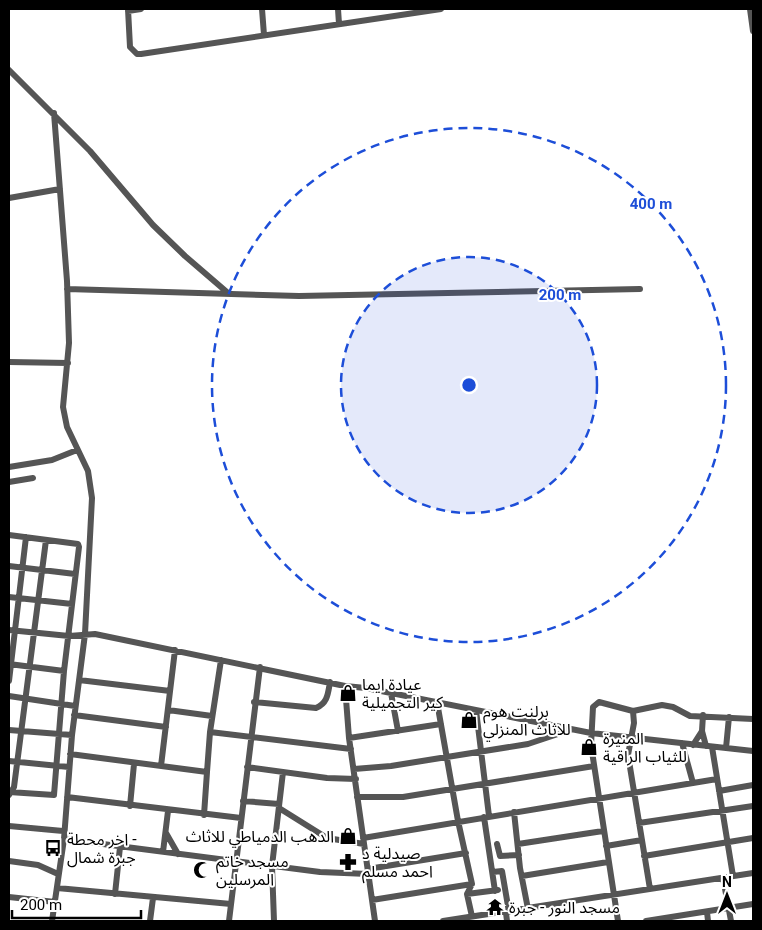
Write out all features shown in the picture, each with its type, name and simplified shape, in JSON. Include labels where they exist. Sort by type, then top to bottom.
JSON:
[{"type":"street","points":[[141,9],[128,10],[130,47],[133,51],[141,54],[422,10],[441,9]]},
{"type":"street","points":[[262,9],[264,35]]},
{"type":"street","points":[[338,9],[339,24]]},
{"type":"street","points":[[750,9],[753,31]]},
{"type":"street","points":[[9,70],[54,113],[153,225],[184,256],[228,293]]},
{"type":"street","points":[[52,921],[64,840],[63,831],[70,754],[85,634],[92,498],[88,471],[67,427],[63,407],[68,363],[67,289],[54,113]]},
{"type":"street","points":[[9,198],[60,189]]},
{"type":"street","points":[[67,289],[299,296],[640,289]]},
{"type":"street","points":[[9,362],[68,363]]},
{"type":"street","points":[[9,467],[52,460],[77,450]]},
{"type":"street","points":[[9,482],[33,478]]},
{"type":"street","points":[[9,535],[78,544],[64,671],[54,795],[9,794]]},
{"type":"street","points":[[9,681],[11,630],[18,597],[26,537]]},
{"type":"street","points":[[9,794],[14,787],[16,762],[27,698],[46,540]]},
{"type":"street","points":[[9,566],[75,574]]},
{"type":"street","points":[[9,596],[72,604]]},
{"type":"street","points":[[11,630],[69,636],[95,634],[345,686],[391,693],[591,734],[753,751]]},
{"type":"street","points":[[161,766],[175,650]]},
{"type":"street","points":[[204,815],[210,732],[221,660]]},
{"type":"street","points":[[10,664],[64,671]]},
{"type":"street","points":[[230,921],[235,860],[260,667]]},
{"type":"street","points":[[79,680],[170,691]]},
{"type":"street","points":[[254,702],[316,708],[323,705],[327,699],[330,682]]},
{"type":"street","points":[[345,686],[349,738],[375,921]]},
{"type":"street","points":[[391,693],[398,730]]},
{"type":"street","points":[[9,696],[75,706]]},
{"type":"street","points":[[437,702],[458,821],[472,884],[467,894],[472,919]]},
{"type":"street","points":[[618,921],[594,766],[591,734],[593,707],[596,704],[605,703],[633,710],[662,705],[673,707],[690,716],[703,715],[753,720]]},
{"type":"street","points":[[168,710],[212,716]]},
{"type":"street","points":[[476,710],[495,891]]},
{"type":"street","points":[[633,710],[632,738],[628,755],[650,889]]},
{"type":"street","points":[[74,715],[166,727]]},
{"type":"street","points":[[703,715],[702,731],[709,746],[719,791],[733,876]]},
{"type":"street","points":[[726,748],[729,717]]},
{"type":"street","points":[[349,738],[441,724]]},
{"type":"street","points":[[9,730],[72,735]]},
{"type":"street","points":[[354,769],[528,744],[570,730]]},
{"type":"street","points":[[693,745],[702,731]]},
{"type":"street","points":[[210,732],[351,749]]},
{"type":"street","points":[[682,743],[693,783]]},
{"type":"street","points":[[70,754],[134,764],[207,772]]},
{"type":"street","points":[[9,761],[69,767]]},
{"type":"street","points":[[130,806],[134,764]]},
{"type":"street","points":[[357,797],[395,798],[594,766]]},
{"type":"street","points":[[247,767],[327,778],[356,779]]},
{"type":"street","points":[[274,921],[272,866],[283,772]]},
{"type":"street","points":[[243,801],[279,806],[327,838],[363,841],[458,821],[716,779]]},
{"type":"street","points":[[719,791],[753,786]]},
{"type":"street","points":[[67,797],[168,811],[241,818]]},
{"type":"street","points":[[639,822],[753,806]]},
{"type":"street","points":[[163,852],[168,811]]},
{"type":"street","points":[[514,812],[528,909]]},
{"type":"street","points":[[9,826],[63,831]]},
{"type":"street","points":[[518,844],[603,831]]},
{"type":"street","points":[[166,833],[178,854]]},
{"type":"street","points":[[644,856],[753,838]]},
{"type":"street","points":[[64,840],[272,866],[368,872],[466,852]]},
{"type":"street","points":[[606,846],[642,840]]},
{"type":"street","points":[[497,844],[500,856],[519,855]]},
{"type":"street","points":[[115,894],[120,847]]},
{"type":"street","points":[[9,861],[38,865],[58,874]]},
{"type":"street","points":[[522,876],[608,862]]},
{"type":"street","points":[[493,872],[502,871],[508,921]]},
{"type":"street","points":[[443,921],[472,919],[753,873]]},
{"type":"street","points":[[723,878],[731,921]]},
{"type":"street","points":[[372,900],[472,884]]},
{"type":"street","points":[[57,888],[231,904]]},
{"type":"street","points":[[467,894],[505,889]]},
{"type":"street","points":[[9,897],[55,902]]},
{"type":"street","points":[[150,921],[153,898]]},
{"type":"street","points":[[646,921],[753,904]]},
{"type":"street","points":[[706,912],[708,921]]},
{"type":"place","name":"عيادة ايما كير التجميلية","points":[[348,693]]},
{"type":"place","name":"برلنت هوم للاثاث المنزلي","points":[[469,720]]},
{"type":"place","name":"المنيرة للثياب الراقية","points":[[589,747]]},
{"type":"place","name":"الدهب الدمياطي للاثاث","points":[[348,836]]},
{"type":"place","name":"اخر محطة - جبرة شمال","points":[[53,848]]},
{"type":"place","name":"صيدلية د احمد مسلم","points":[[348,862]]},
{"type":"place","name":"مسجد خاتم المرسلين","points":[[202,870]]},
{"type":"place","name":"مسجد النور - جبرة","points":[[495,907]]}]
